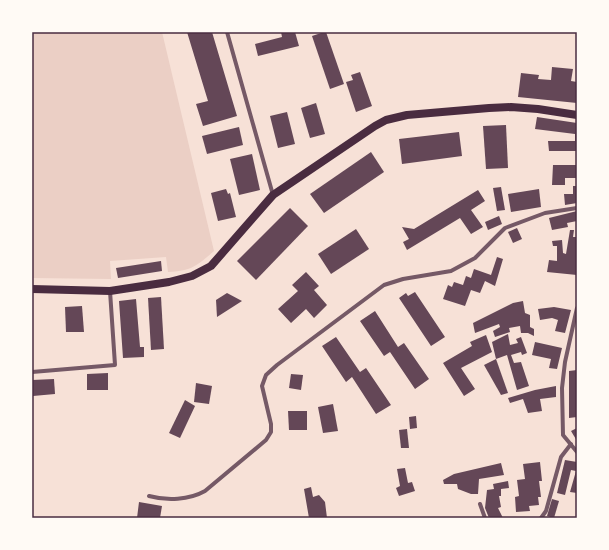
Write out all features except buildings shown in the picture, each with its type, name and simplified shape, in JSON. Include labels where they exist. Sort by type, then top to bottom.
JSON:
[{"type":"main road","points":[[32,289],[110,291],[169,282],[192,276],[210,266],[273,195],[386,120],[407,115],[511,107],[538,108],[577,115]]},
{"type":"street","points":[[227,32],[273,195]]},
{"type":"street","points":[[149,496],[160,500],[196,496],[205,491],[266,440],[272,432],[262,386],[266,375],[277,365],[384,285],[403,279],[451,271],[475,258],[505,228],[545,212],[577,208]]},
{"type":"street","points":[[32,372],[115,365],[110,291]]},
{"type":"street","points":[[577,308],[562,388],[563,435],[577,452]]},
{"type":"street","points":[[541,518],[546,511],[561,457],[570,444]]},
{"type":"street","points":[[480,504],[485,518]]},
{"type":"shaded area","points":[[32,32],[162,32],[214,251],[203,260],[188,269],[168,272],[166,257],[110,261],[111,279],[32,278]]}]
